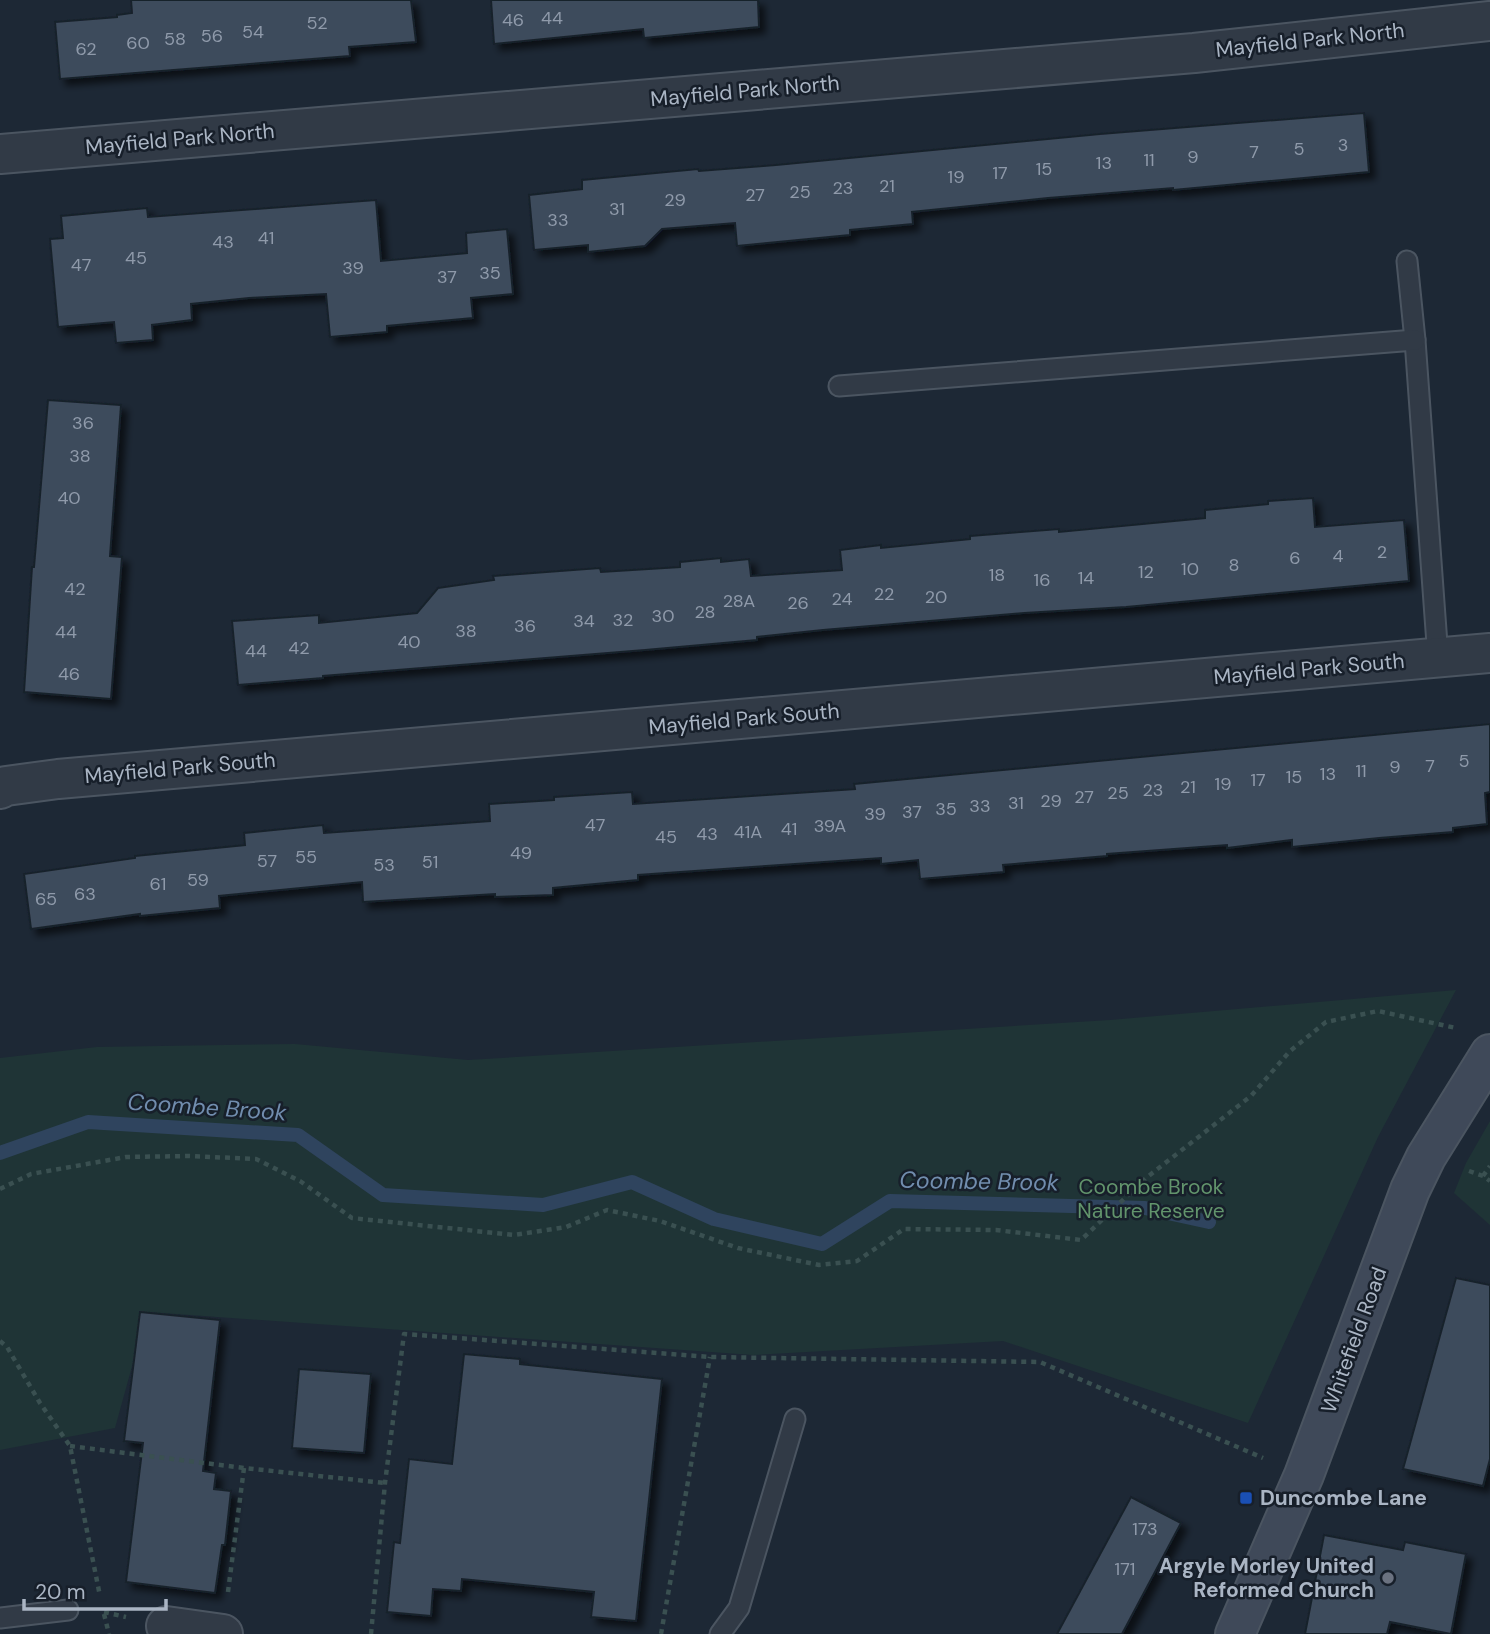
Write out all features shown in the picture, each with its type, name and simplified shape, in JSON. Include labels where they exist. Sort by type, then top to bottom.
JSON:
[{"type":"main road","name":"Whitefield Road","points":[[1235,1634],[1304,1475],[1410,1189],[1478,1042]]},
{"type":"street","name":"Mayfield Park North","points":[[0,154],[1194,52],[1490,21]]},
{"type":"street","name":"Mayfield Park South","points":[[0,789],[58,779],[1490,653]]},
{"type":"street","points":[[166,1626],[223,1634]]},
{"type":"lane","points":[[1407,261],[1438,658]]},
{"type":"lane","points":[[839,386],[1415,340]]},
{"type":"lane","points":[[720,1634],[739,1608],[795,1419]]},
{"type":"lane","points":[[0,1618],[68,1610]]},
{"type":"path","points":[[0,1189],[31,1174],[126,1157],[256,1159],[300,1181],[352,1218],[514,1235],[566,1227],[607,1210],[660,1222],[738,1248],[819,1265],[857,1261],[904,1229],[996,1230],[1081,1240],[1146,1178],[1251,1096],[1290,1051],[1326,1022],[1378,1011],[1478,1042]]},
{"type":"path","points":[[1483,1176],[1490,1166]]},
{"type":"path","points":[[371,1634],[385,1483],[404,1334],[710,1357],[1040,1362],[1304,1475]]},
{"type":"path","points":[[0,1341],[70,1446],[108,1634]]},
{"type":"path","points":[[0,1350],[7,1348]]},
{"type":"path","points":[[661,1634],[710,1357]]},
{"type":"path","points":[[70,1446],[385,1483]]},
{"type":"path","points":[[223,1634],[244,1468]]},
{"type":"path","points":[[68,1610],[104,1612],[166,1626]]},
{"type":"green space","name":"Coombe Brook Nature Reserve","points":[[1456,990],[1378,1137],[1248,1423],[1003,1341],[753,1355],[147,1312],[115,1428],[0,1450],[0,1058],[97,1047],[295,1044],[468,1060],[1110,1020]]},
{"type":"green space","points":[[1490,1121],[1490,1225],[1454,1193],[1466,1163]]},
{"type":"building","points":[[131,0],[411,0],[416,42],[349,47],[350,56],[60,79],[55,22],[117,17],[132,13]]},
{"type":"building","points":[[491,0],[758,0],[759,27],[644,38],[643,29],[494,44]]},
{"type":"building","points":[[1364,113],[1369,172],[912,212],[913,224],[850,230],[850,235],[737,246],[735,223],[662,229],[645,246],[588,252],[588,245],[534,250],[529,195],[582,189],[582,180]]},
{"type":"building","points":[[376,200],[381,261],[467,253],[466,233],[507,229],[513,294],[471,298],[473,318],[387,326],[387,332],[330,337],[326,294],[191,304],[192,320],[152,325],[153,340],[116,343],[114,322],[58,327],[50,239],[63,238],[61,216],[147,208],[148,217]]},
{"type":"building","points":[[48,400],[121,405],[110,556],[122,557],[111,699],[24,692],[32,567]]},
{"type":"building","points":[[1313,498],[1315,527],[1404,520],[1409,581],[1126,607],[823,630],[757,637],[757,640],[238,685],[232,621],[319,615],[319,623],[417,613],[438,588],[494,580],[493,576],[600,568],[601,572],[680,567],[680,562],[721,558],[721,562],[749,559],[751,576],[842,570],[840,550],[970,539],[970,536],[1059,529],[1059,532],[1205,518],[1205,510]]},
{"type":"building","points":[[1490,724],[1490,792],[1485,793],[1487,824],[1453,828],[1453,832],[1292,847],[1292,840],[1227,848],[1227,845],[1107,854],[1003,865],[1004,872],[920,879],[918,860],[881,864],[881,858],[638,875],[638,880],[553,888],[553,895],[495,897],[495,894],[363,902],[362,882],[219,896],[220,908],[140,914],[31,929],[24,874],[135,856],[245,845],[244,833],[323,825],[324,833],[490,821],[489,804],[554,800],[554,797],[632,792],[633,804],[855,789],[854,784]]},
{"type":"building","points":[[1456,1278],[1490,1285],[1490,1459],[1483,1486],[1403,1469]]},
{"type":"building","points":[[140,1312],[220,1320],[203,1471],[216,1473],[214,1489],[231,1491],[225,1545],[222,1545],[215,1593],[126,1582],[143,1443],[124,1441]]},
{"type":"building","points":[[464,1354],[520,1359],[520,1364],[662,1379],[636,1621],[591,1617],[594,1592],[462,1579],[461,1591],[433,1589],[431,1616],[387,1612],[394,1542],[400,1543],[409,1459],[452,1464]]},
{"type":"building","points":[[299,1369],[371,1374],[364,1453],[292,1448]]},
{"type":"building","points":[[1131,1497],[1181,1523],[1122,1634],[1057,1634]]},
{"type":"building","name":"Argyle Morley United Reformed Church","points":[[1324,1535],[1403,1550],[1405,1542],[1466,1554],[1451,1634],[1390,1622],[1387,1634],[1305,1634]]},
{"type":"waterway","name":"Coombe Brook","points":[[0,1153],[88,1122],[298,1135],[383,1195],[543,1205],[632,1182],[714,1219],[822,1244],[890,1201],[1145,1208],[1209,1222]]},
{"type":"place","name":"Duncombe Lane","points":[[1246,1498]]},
{"type":"place","name":"Argyle Morley United Reformed Church","points":[[1388,1578]]}]
